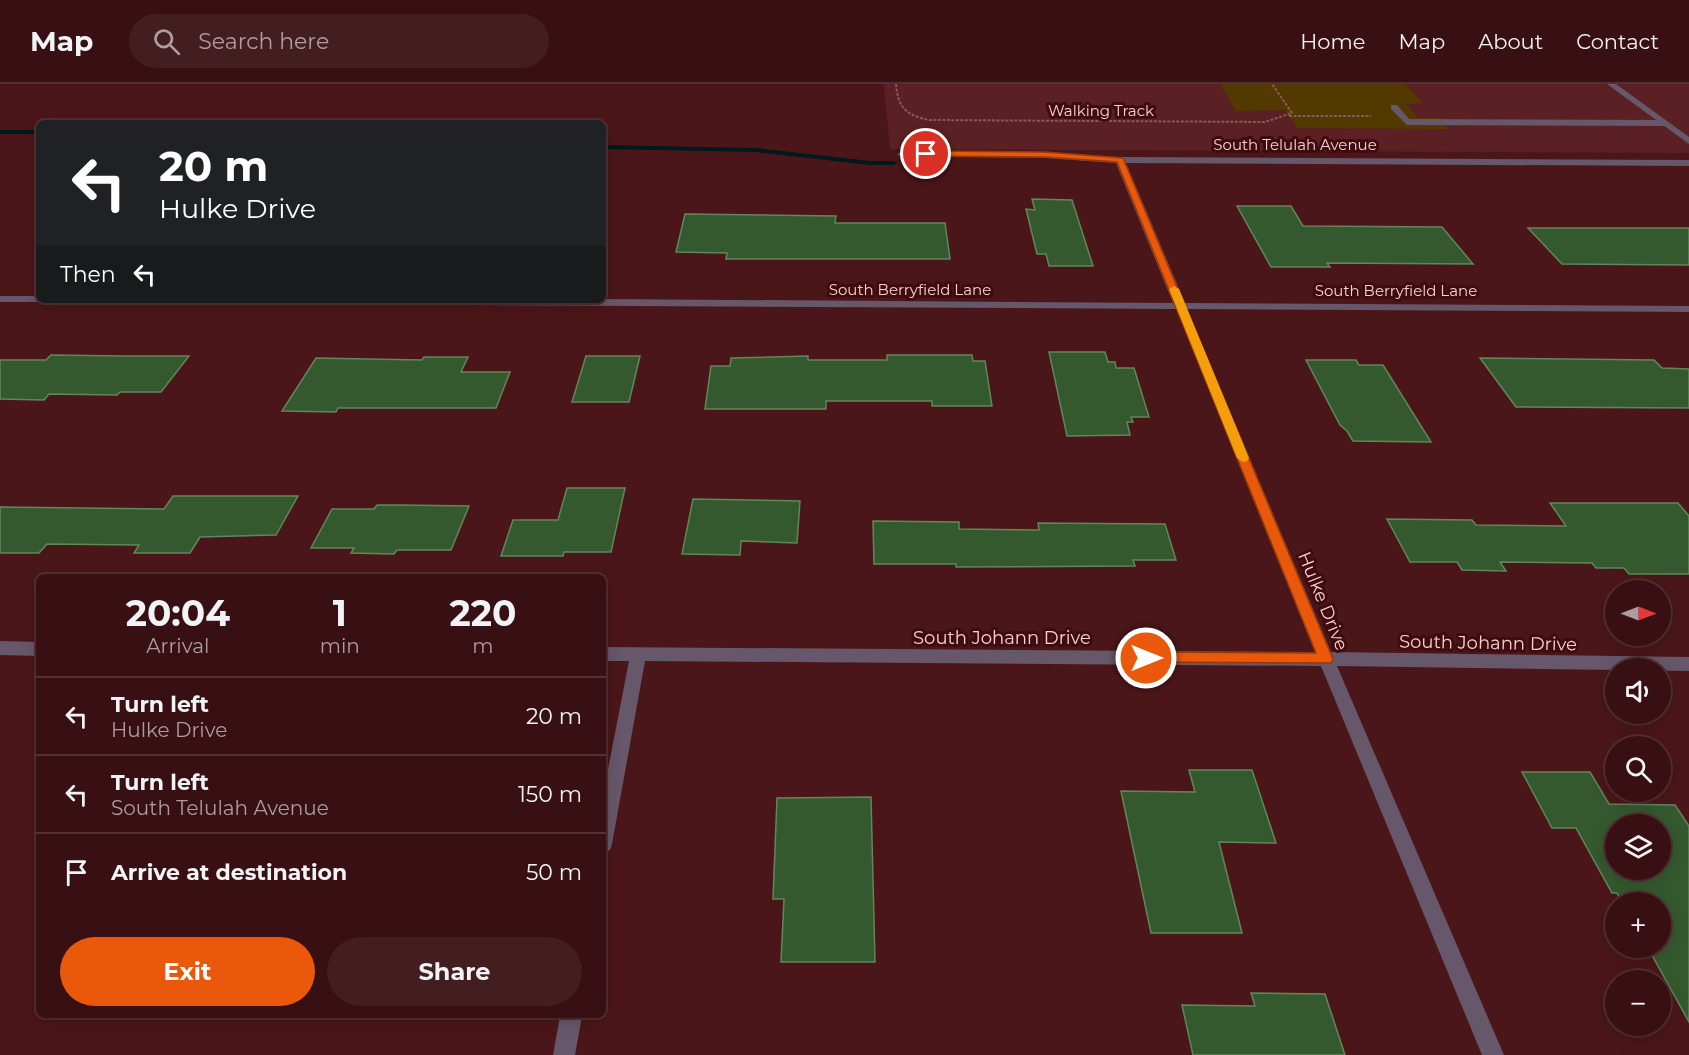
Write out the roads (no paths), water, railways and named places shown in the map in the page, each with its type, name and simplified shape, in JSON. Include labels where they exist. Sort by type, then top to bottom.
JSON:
[{"type":"street","points":[[1611,84],[1689,141]]},
{"type":"street","points":[[1394,107],[1407,122],[1665,123]]},
{"type":"street","name":"South Telulah Avenue","points":[[902,154],[1045,155],[1120,160],[1689,163]]},
{"type":"street","name":"Hulke Drive","points":[[1120,160],[1326,659],[1493,1055]]},
{"type":"street","points":[[0,299],[36,299]]},
{"type":"street","name":"South Berryfield Lane","points":[[606,302],[1689,309]]},
{"type":"street","points":[[0,648],[36,649]]},
{"type":"street","name":"South Johann Drive","points":[[606,654],[1689,664]]},
{"type":"street","points":[[606,828],[638,654]]},
{"type":"street","points":[[564,1055],[571,1018]]},
{"type":"waterway","points":[[0,132],[36,132]]},
{"type":"waterway","points":[[606,147],[756,150],[870,163],[893,163]]}]
